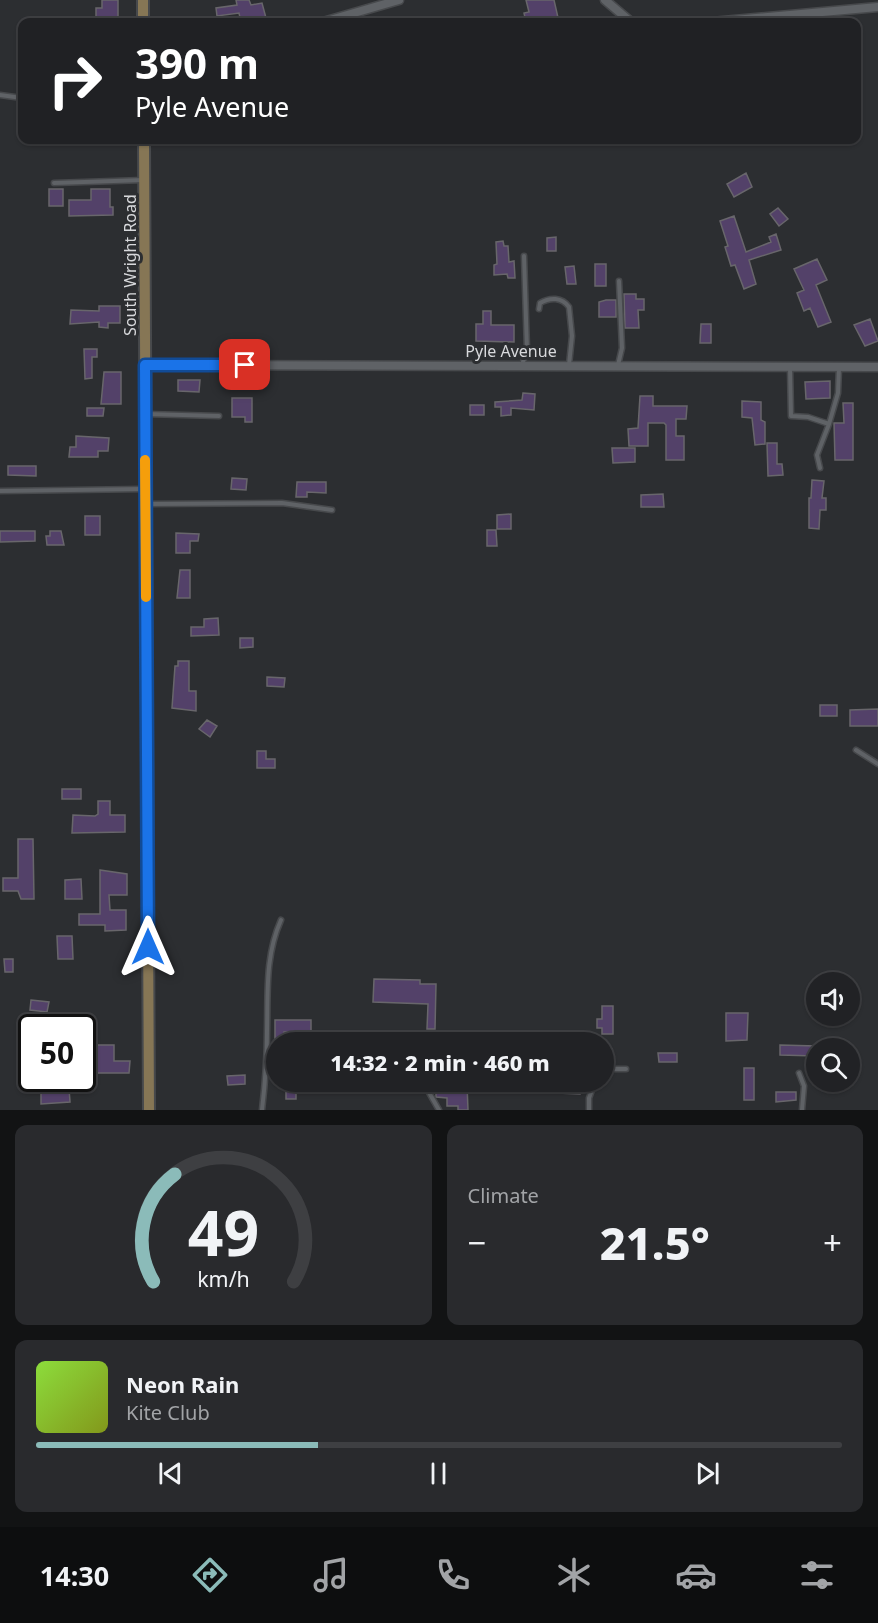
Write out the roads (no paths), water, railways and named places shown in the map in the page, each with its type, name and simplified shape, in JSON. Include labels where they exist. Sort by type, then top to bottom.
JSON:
[{"type":"main road","points":[[143,0],[143,18]]},
{"type":"main road","name":"South Wright Road","points":[[144,144],[149,1110]]},
{"type":"street","points":[[337,18],[399,0]]},
{"type":"street","points":[[605,0],[626,18]]},
{"type":"street","points":[[759,18],[878,8]]},
{"type":"street","name":"Pyle Avenue","points":[[145,365],[878,367]]},
{"type":"lane","points":[[0,95],[18,97]]},
{"type":"lane","points":[[54,183],[144,180]]},
{"type":"lane","points":[[522,366],[527,350],[524,256]]},
{"type":"lane","points":[[618,366],[622,348],[619,281]]},
{"type":"lane","points":[[539,309],[540,303],[547,299],[560,300],[569,307],[572,336],[569,366]]},
{"type":"lane","points":[[790,366],[791,416],[808,417],[829,424]]},
{"type":"lane","points":[[820,468],[817,454],[838,393],[839,366]]},
{"type":"lane","points":[[145,414],[219,416]]},
{"type":"lane","points":[[0,491],[146,489]]},
{"type":"lane","points":[[146,504],[282,503],[332,510]]},
{"type":"lane","points":[[856,750],[878,764]]},
{"type":"lane","points":[[262,1110],[267,1029],[267,979],[273,939],[281,921]]},
{"type":"lane","points":[[614,1070],[626,1069]]},
{"type":"lane","points":[[799,1073],[804,1086],[802,1110]]},
{"type":"lane","points":[[429,1092],[439,1110]]},
{"type":"lane","points":[[589,1110],[591,1092]]}]
